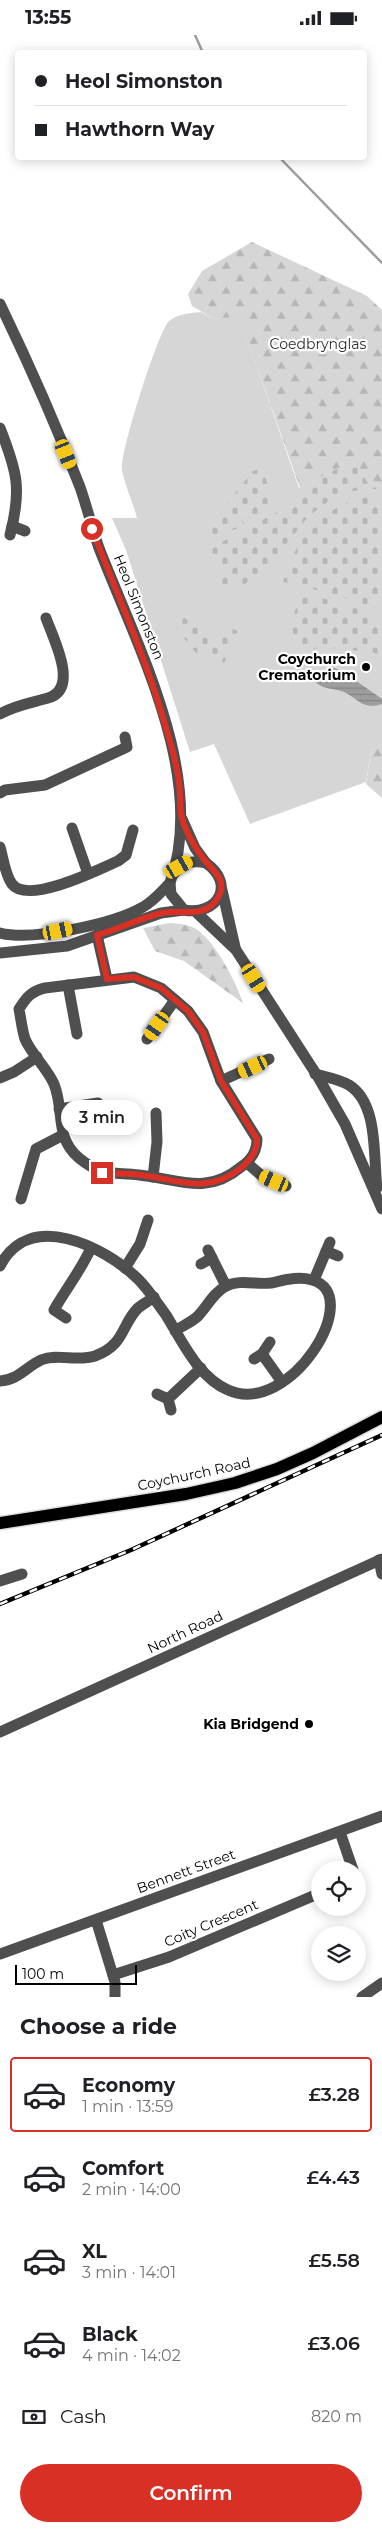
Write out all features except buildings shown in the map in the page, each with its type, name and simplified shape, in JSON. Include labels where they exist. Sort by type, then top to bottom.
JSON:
[{"type":"main road","name":"Coychurch Road","points":[[0,1523],[186,1494],[235,1483],[286,1465],[382,1417]]},
{"type":"street","name":"Heol Simonston","points":[[0,303],[30,367],[77,480],[92,529],[148,668],[178,776],[182,819],[171,880]]},
{"type":"street","points":[[0,429],[13,461],[17,478],[11,530],[25,531]]},
{"type":"street","points":[[0,714],[12,707],[51,698],[60,690],[64,682],[64,672],[47,622],[37,629]]},
{"type":"street","points":[[0,793],[5,790],[45,785],[127,747]]},
{"type":"street","name":"Heol Simonston","points":[[182,819],[196,848],[206,863]]},
{"type":"street","points":[[72,828],[88,874]]},
{"type":"street","points":[[0,847],[10,883],[16,889],[37,890],[88,874],[118,861],[126,855],[133,830]]},
{"type":"street","points":[[0,933],[31,936],[104,921],[143,907],[171,880],[179,867],[188,862],[206,863],[219,875],[224,908],[236,950]]},
{"type":"street","points":[[171,880],[171,894],[184,910]]},
{"type":"street","points":[[197,913],[208,909],[217,900],[222,890]]},
{"type":"street","points":[[0,953],[67,946],[161,913],[184,910],[197,913],[236,950],[315,1074],[345,1123],[381,1207]]},
{"type":"street","points":[[97,935],[107,979]]},
{"type":"street","points":[[134,977],[161,988],[188,1011],[203,1032],[221,1081],[257,1139],[257,1149],[246,1163],[233,1174],[209,1184],[184,1184],[139,1175],[102,1173],[69,1149],[63,1135],[55,1086],[26,1041],[19,1009],[25,998],[34,991],[68,985],[134,977]]},
{"type":"street","points":[[68,985],[77,1034]]},
{"type":"street","points":[[148,1039],[175,1000]]},
{"type":"street","points":[[0,1078],[14,1072],[37,1057]]},
{"type":"street","points":[[221,1081],[269,1059]]},
{"type":"street","points":[[315,1074],[349,1085],[363,1098],[370,1123],[378,1169],[381,1207]]},
{"type":"street","points":[[59,1109],[98,1103]]},
{"type":"street","points":[[153,1177],[158,1142],[156,1113]]},
{"type":"street","points":[[21,1199],[36,1149],[63,1135]]},
{"type":"street","points":[[246,1163],[262,1176],[286,1186]]},
{"type":"street","points":[[125,1268],[133,1257],[142,1226]]},
{"type":"street","points":[[0,1266],[12,1249],[32,1237],[48,1236],[73,1240],[91,1248],[125,1268],[154,1297],[175,1331],[201,1369],[226,1389],[238,1394],[264,1392],[300,1369],[311,1357],[327,1323],[330,1300],[323,1287],[314,1280],[286,1279],[270,1283],[242,1283],[226,1286],[214,1295],[197,1317],[175,1331]]},
{"type":"street","points":[[314,1280],[328,1247],[338,1257]]},
{"type":"street","points":[[66,1318],[54,1310],[72,1280],[83,1267],[91,1248]]},
{"type":"street","points":[[201,1265],[210,1254],[226,1286]]},
{"type":"street","points":[[0,1381],[16,1377],[39,1361],[51,1357],[80,1359],[103,1352],[120,1339],[138,1308],[154,1297]]},
{"type":"street","points":[[270,1342],[258,1356],[282,1382]]},
{"type":"street","points":[[165,1401],[201,1369]]},
{"type":"street","points":[[380,1560],[382,1574]]},
{"type":"street","name":"North Road","points":[[0,1732],[380,1560]]},
{"type":"street","points":[[0,1581],[22,1574]]},
{"type":"street","name":"Bennett Street","points":[[0,1954],[382,1816]]},
{"type":"street","points":[[340,1832],[350,1861]]},
{"type":"street","name":"Coity Crescent","points":[[113,1975],[169,1957],[311,1897]]},
{"type":"street","points":[[96,1920],[113,1975],[115,1997]]},
{"type":"street","points":[[362,1997],[382,1983]]},
{"type":"green space","name":"Coedbrynglas","points":[[252,242],[367,296],[382,310],[382,486],[367,482],[346,464],[300,488],[239,316],[214,319],[192,306],[188,294],[202,271]]},
{"type":"green space","points":[[201,312],[214,319],[239,315],[299,488],[346,464],[358,464],[367,482],[382,486],[382,744],[371,751],[366,782],[250,824],[214,744],[190,752],[126,550],[112,518],[137,518],[123,476],[123,460],[140,394],[164,330],[169,321],[176,317],[188,313]]},
{"type":"green space","points":[[346,464],[358,464],[367,482],[376,485],[376,489],[357,490],[340,495],[310,516],[300,500],[304,497],[304,486]]},
{"type":"green space","points":[[262,469],[276,506],[248,522],[242,502],[234,495],[253,471]]},
{"type":"green space","points":[[364,497],[380,497],[382,503],[382,610],[329,593],[283,582],[295,551],[311,528],[333,510]]},
{"type":"green space","points":[[231,498],[239,505],[244,525],[214,539],[209,527]]},
{"type":"green space","points":[[298,504],[307,518],[271,563],[248,582],[237,587],[224,589],[211,548],[283,509]]},
{"type":"green space","points":[[310,597],[331,600],[382,618],[382,648],[379,655],[360,646],[357,651],[344,648],[297,649],[293,623],[300,598]]},
{"type":"green space","points":[[182,616],[215,641],[221,625],[238,631],[224,663],[196,653],[176,628]]},
{"type":"green space","points":[[382,744],[382,798],[366,784],[371,751]]},
{"type":"green space","points":[[170,923],[192,927],[206,937],[225,964],[243,1003],[184,961],[155,951],[143,928]]},
{"type":"shaded area","points":[[334,668],[342,671],[382,699],[382,704],[369,706],[346,693],[323,687],[314,681],[317,674]]},
{"type":"waterway","points":[[195,35],[202,50]]},
{"type":"waterway","points":[[282,160],[382,263]]},
{"type":"railway","points":[[0,1604],[131,1550],[382,1435]]},
{"type":"place","name":"Coychurch Crematorium","points":[[366,667]]},
{"type":"place","name":"Kia Bridgend","points":[[309,1724]]},
{"type":"route","points":[[92,529],[148,668],[164,719],[178,776],[182,819],[196,848],[206,863],[215,869],[219,875],[222,890],[217,900],[208,909],[197,913],[184,910],[161,913],[97,935],[107,979],[134,977],[161,988],[188,1011],[203,1032],[221,1081],[257,1139],[257,1149],[246,1163],[233,1174],[209,1184],[184,1184],[139,1175],[102,1173]]}]
